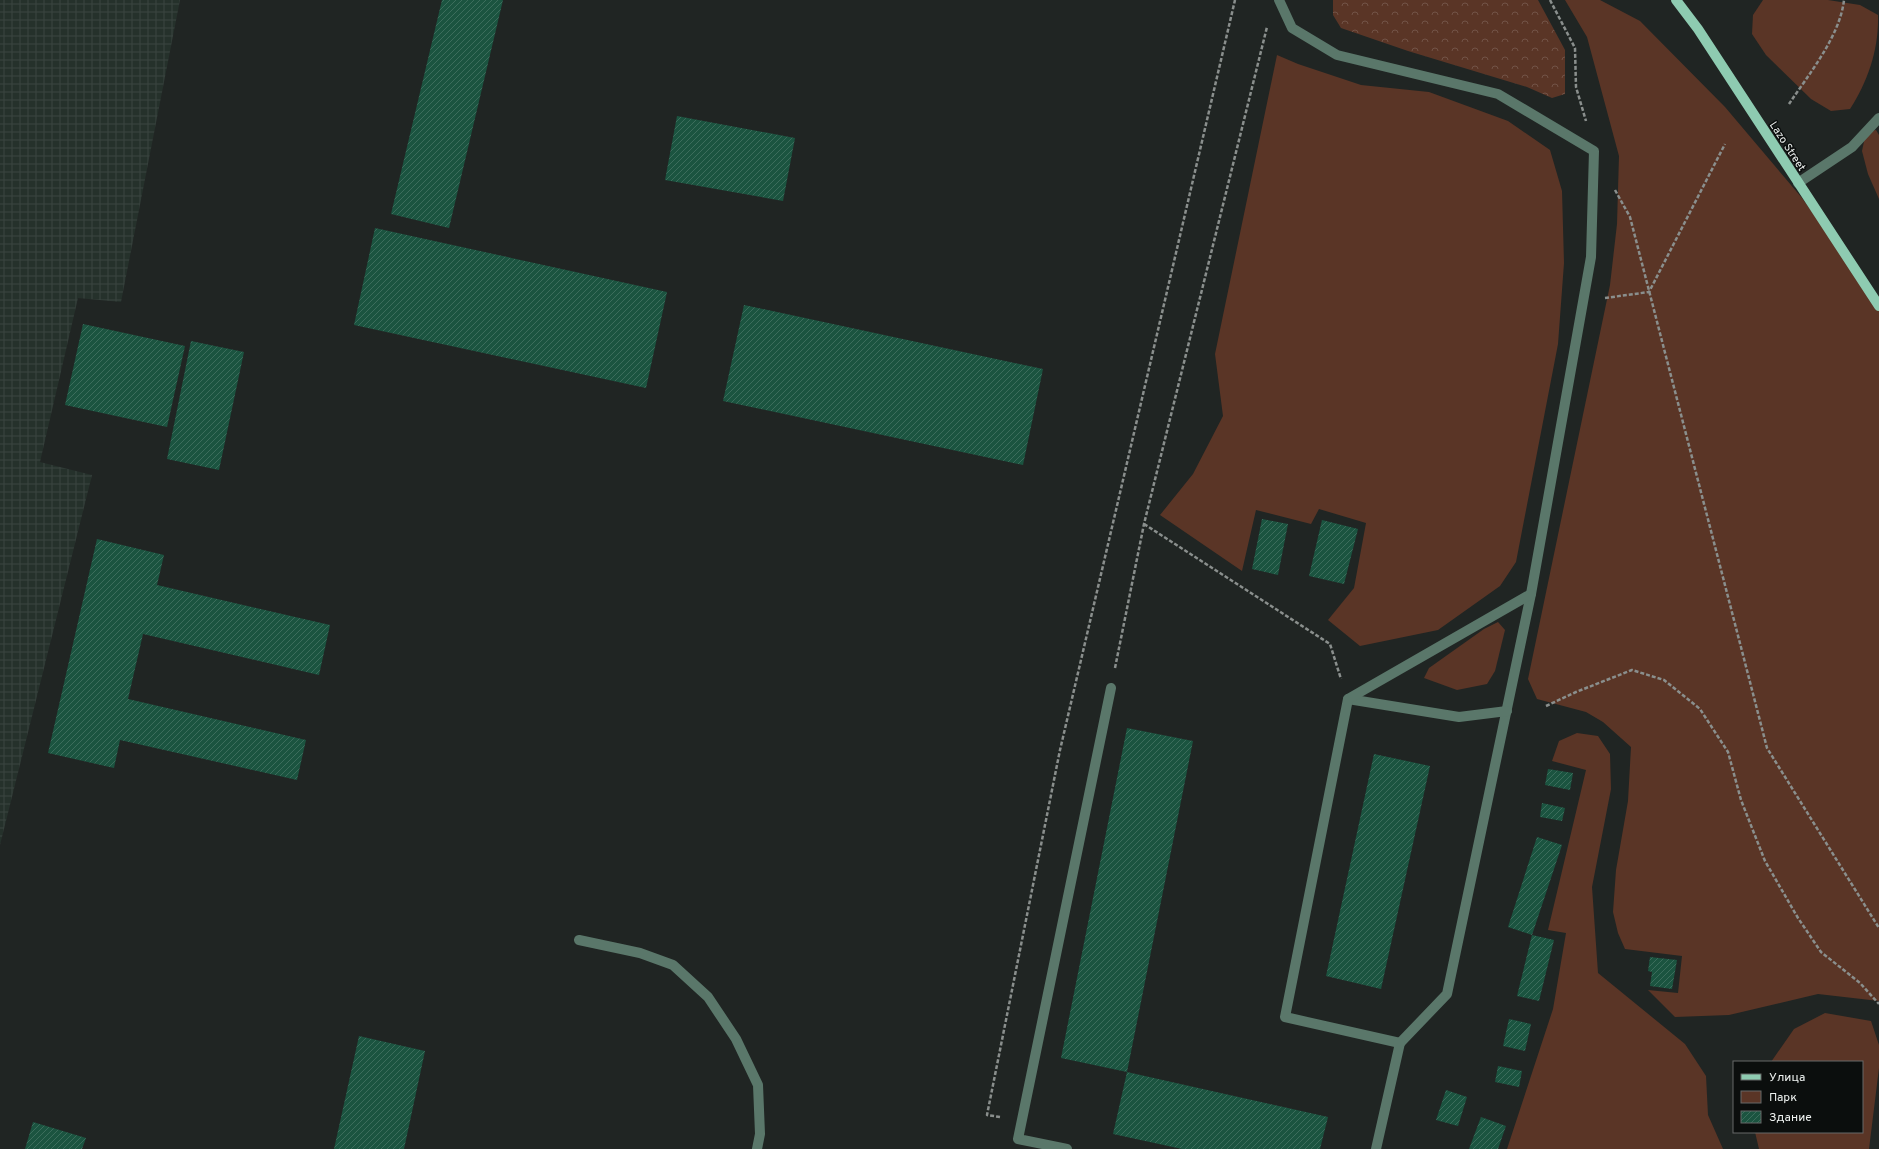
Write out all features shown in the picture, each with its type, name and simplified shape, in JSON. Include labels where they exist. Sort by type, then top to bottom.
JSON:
[{"type":"main road","name":"Lazo Street","points":[[1676,0],[1698,28],[1879,306]]},
{"type":"lane","points":[[1279,0],[1292,28],[1337,55],[1498,94],[1594,151],[1591,257],[1531,594],[1447,994],[1400,1043],[1376,1149]]},
{"type":"lane","points":[[1798,183],[1852,147],[1879,118]]},
{"type":"lane","points":[[1400,1043],[1285,1018],[1348,699],[1531,594]]},
{"type":"lane","points":[[1067,1149],[1018,1139],[1111,688]]},
{"type":"lane","points":[[1348,699],[1459,717],[1507,711]]},
{"type":"lane","points":[[579,940],[640,953],[672,965],[708,997],[736,1039],[758,1085],[760,1134],[757,1149]]},
{"type":"path","points":[[1022,1122],[987,1115],[1060,750],[1235,0]]},
{"type":"path","points":[[1550,0],[1575,48],[1576,87],[1594,151]]},
{"type":"path","points":[[1789,104],[1826,48],[1842,12],[1844,0]]},
{"type":"path","points":[[1111,688],[1144,524],[1268,23]]},
{"type":"path","points":[[1649,292],[1725,144]]},
{"type":"path","points":[[1612,184],[1630,217],[1767,748],[1879,928]]},
{"type":"path","points":[[1583,301],[1649,292]]},
{"type":"path","points":[[1144,524],[1330,644],[1348,699]]},
{"type":"path","points":[[1546,706],[1576,692],[1632,670],[1664,680],[1700,709],[1728,752],[1741,800],[1765,861],[1798,918],[1821,952],[1860,983],[1879,1004]]},
{"type":"shaded area","points":[[0,0],[180,0],[121,302],[78,298],[40,462],[92,475],[0,845]]},
{"type":"green space","points":[[1333,0],[1538,0],[1565,50],[1565,94],[1552,98],[1527,87],[1408,51],[1341,28],[1333,15]]},
{"type":"green space","points":[[1565,0],[1600,0],[1640,21],[1725,107],[1802,198],[1879,305],[1879,1001],[1818,994],[1729,1015],[1675,1017],[1648,990],[1678,993],[1682,956],[1625,949],[1618,933],[1613,912],[1616,870],[1628,801],[1631,747],[1603,722],[1586,712],[1537,699],[1528,679],[1610,285],[1617,224],[1619,156],[1587,37]]},
{"type":"green space","points":[[1763,0],[1828,0],[1860,5],[1878,15],[1877,40],[1871,64],[1862,87],[1850,109],[1831,111],[1811,99],[1766,55],[1752,34],[1753,15]]},
{"type":"green space","points":[[1277,55],[1298,64],[1361,85],[1429,92],[1508,121],[1550,150],[1562,191],[1564,263],[1558,344],[1516,562],[1500,586],[1438,630],[1360,646],[1328,620],[1354,588],[1366,523],[1319,509],[1311,524],[1256,510],[1242,571],[1160,515],[1193,474],[1223,416],[1215,354]]},
{"type":"green space","points":[[1876,130],[1879,135],[1879,199],[1868,174],[1862,151],[1866,132]]},
{"type":"green space","points":[[1498,622],[1505,630],[1495,671],[1487,684],[1457,690],[1424,678],[1429,668],[1484,629]]},
{"type":"green space","points":[[1577,733],[1598,736],[1610,754],[1611,789],[1592,887],[1598,973],[1685,1044],[1706,1076],[1708,1115],[1723,1149],[1507,1149],[1553,1009],[1566,933],[1548,930],[1586,770],[1552,761],[1559,741]]},
{"type":"green space","points":[[1825,1013],[1871,1021],[1879,1045],[1879,1068],[1869,1149],[1759,1149],[1755,1133],[1863,1133],[1863,1061],[1772,1061],[1794,1029]]},
{"type":"building","points":[[442,0],[503,0],[449,228],[391,214]]},
{"type":"building","points":[[677,116],[795,138],[783,201],[665,180]]},
{"type":"building","points":[[375,228],[667,292],[646,388],[354,325]]},
{"type":"building","points":[[744,305],[1043,369],[1023,465],[723,401]]},
{"type":"building","points":[[83,324],[185,346],[167,427],[65,405]]},
{"type":"building","points":[[191,341],[244,352],[219,470],[167,459]]},
{"type":"building","points":[[1262,519],[1288,524],[1278,575],[1252,569]]},
{"type":"building","points":[[1322,520],[1358,529],[1344,584],[1309,576]]},
{"type":"building","points":[[97,539],[164,555],[157,585],[330,625],[319,675],[143,634],[128,699],[306,740],[297,780],[120,740],[114,768],[48,753]]},
{"type":"building","points":[[1127,728],[1193,741],[1127,1072],[1061,1058]]},
{"type":"building","points":[[1374,754],[1430,766],[1381,989],[1326,976]]},
{"type":"building","points":[[1548,769],[1573,773],[1570,790],[1545,785]]},
{"type":"building","points":[[1542,803],[1565,808],[1562,821],[1540,817]]},
{"type":"building","points":[[1537,837],[1562,845],[1532,935],[1508,927]]},
{"type":"building","points":[[1532,935],[1554,940],[1539,1001],[1517,996]]},
{"type":"building","points":[[1650,957],[1677,960],[1672,989],[1650,986],[1652,972],[1648,971]]},
{"type":"building","points":[[1509,1019],[1531,1024],[1525,1051],[1503,1046]]},
{"type":"building","points":[[359,1036],[425,1051],[404,1149],[334,1149]]},
{"type":"building","points":[[1498,1066],[1522,1071],[1519,1087],[1495,1082]]},
{"type":"building","points":[[1127,1072],[1328,1117],[1320,1149],[1182,1149],[1113,1134]]},
{"type":"building","points":[[1446,1090],[1467,1097],[1458,1126],[1436,1120]]},
{"type":"building","points":[[1481,1117],[1506,1126],[1498,1149],[1469,1149]]},
{"type":"building","points":[[33,1122],[86,1138],[82,1149],[25,1149]]}]
